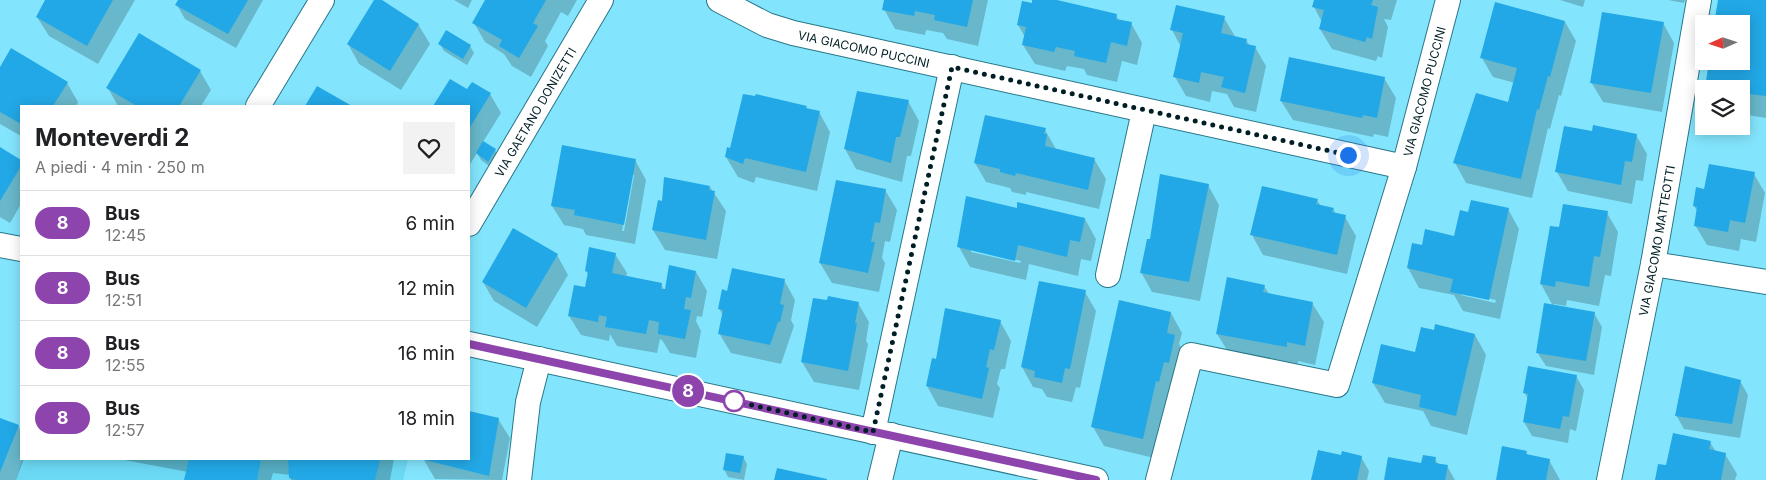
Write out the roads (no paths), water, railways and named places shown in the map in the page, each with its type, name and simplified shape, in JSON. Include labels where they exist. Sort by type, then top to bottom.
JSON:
[{"type":"street","points":[[259,105],[322,0]]},
{"type":"street","name":"VIA GAETANO DONIZETTI","points":[[470,222],[601,0]]},
{"type":"street","name":"VIA GIACOMO PUCCINI","points":[[729,3],[767,25],[793,33],[1404,167],[1448,0]]},
{"type":"street","name":"VIA GIACOMO MATTEOTTI","points":[[1609,480],[1653,264],[1700,0]]},
{"type":"street","points":[[880,480],[882,433],[952,67]]},
{"type":"street","points":[[1108,275],[1144,111]]},
{"type":"street","points":[[1158,480],[1191,355],[1337,385],[1404,167]]},
{"type":"street","points":[[0,245],[20,249]]},
{"type":"street","points":[[1653,264],[1766,282]]},
{"type":"street","points":[[470,344],[1090,479]]},
{"type":"street","points":[[519,480],[528,402],[539,359]]}]
